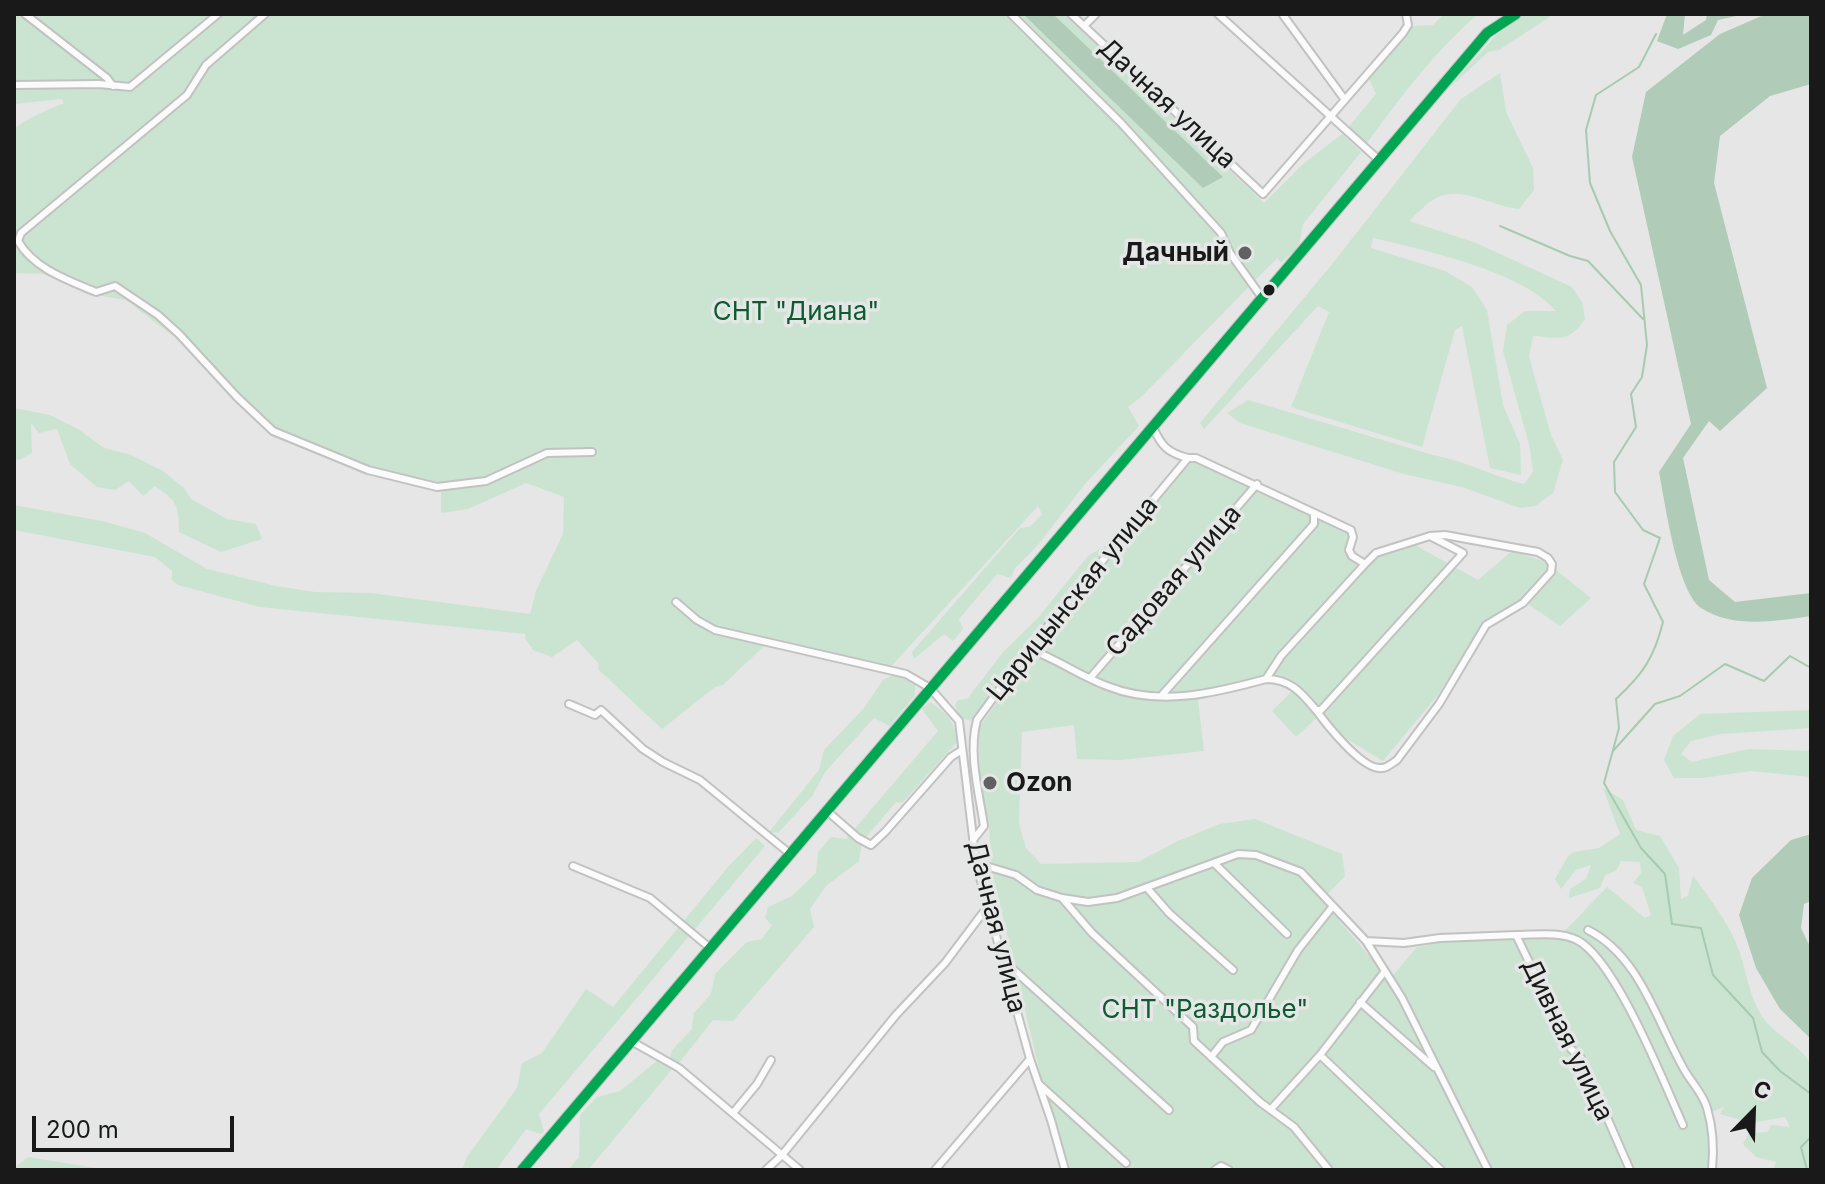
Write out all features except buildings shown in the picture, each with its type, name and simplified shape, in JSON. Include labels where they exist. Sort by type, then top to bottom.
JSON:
[{"type":"street","points":[[25,14],[113,86]]},
{"type":"street","points":[[14,85],[130,87],[218,14]]},
{"type":"street","points":[[265,14],[206,65],[187,95],[21,233],[18,241],[23,250],[49,271],[96,292],[115,286],[158,315],[273,431],[368,470],[437,487],[486,481],[547,453],[592,452]]},
{"type":"street","points":[[1011,14],[1121,123],[1212,223],[1263,299]]},
{"type":"street","name":"Дачная улица","points":[[1071,14],[1263,194],[1330,118]]},
{"type":"street","points":[[1084,26],[1096,14]]},
{"type":"street","points":[[1218,14],[1380,161]]},
{"type":"street","points":[[1330,118],[1408,25],[1406,14]]},
{"type":"street","points":[[522,1170],[1487,33],[1516,14]]},
{"type":"street","points":[[1283,15],[1345,100]]},
{"type":"street","points":[[1153,427],[1160,443],[1171,454],[1196,458],[1351,530],[1353,537],[1349,550],[1352,556],[1365,564]]},
{"type":"street","name":"Царицынская улица","points":[[973,840],[984,826],[974,757],[977,720],[1029,649],[1188,458]]},
{"type":"street","name":"Садовая улица","points":[[1091,677],[1257,484]]},
{"type":"street","points":[[1162,695],[1314,524],[1314,514]]},
{"type":"street","points":[[1029,649],[1055,658],[1107,686],[1133,693],[1197,696],[1266,679],[1282,679],[1295,687],[1345,745],[1371,766],[1380,769],[1397,760],[1439,704],[1486,625],[1523,603],[1551,572],[1552,564],[1538,552],[1445,535],[1430,536],[1376,553],[1281,656],[1266,679]]},
{"type":"street","points":[[1316,710],[1328,704],[1463,553],[1430,536]]},
{"type":"street","points":[[676,602],[715,630],[906,674],[930,688]]},
{"type":"street","name":"Дачная улица","points":[[930,688],[959,721],[976,863],[1030,1059],[1065,1170]]},
{"type":"street","points":[[569,704],[595,715],[601,710],[643,749],[700,780],[789,853]]},
{"type":"street","points":[[826,810],[858,838],[871,845],[951,757],[962,750]]},
{"type":"street","points":[[976,863],[1016,875],[1037,890],[1088,902],[1148,889],[1238,854],[1256,855],[1301,872],[1366,941],[1402,998],[1488,1170]]},
{"type":"street","points":[[1214,863],[1287,934]]},
{"type":"street","points":[[573,866],[650,898],[710,948]]},
{"type":"street","points":[[1148,889],[1169,913],[1233,970]]},
{"type":"street","points":[[1062,898],[1092,933],[1193,1027],[1194,1041],[1260,1102],[1294,1127],[1329,1170]]},
{"type":"street","points":[[766,1170],[782,1155],[896,1015],[945,963],[988,906]]},
{"type":"street","points":[[1211,1057],[1223,1042],[1251,1030],[1298,950],[1333,906]]},
{"type":"street","points":[[1588,930],[1615,950],[1633,970],[1686,1073],[1707,1106],[1712,1132],[1712,1170]]},
{"type":"street","points":[[1516,935],[1558,935],[1577,940],[1595,955],[1624,1001],[1683,1125]]},
{"type":"street","name":"Дивная улица","points":[[1366,941],[1404,943],[1440,938],[1516,935],[1571,1049],[1581,1058],[1630,1170]]},
{"type":"street","points":[[1003,960],[1169,1110]]},
{"type":"street","points":[[1271,1109],[1320,1055],[1385,971]]},
{"type":"street","points":[[1360,1002],[1436,1070]]},
{"type":"street","points":[[631,1041],[679,1068],[800,1170]]},
{"type":"street","points":[[1320,1055],[1441,1170]]},
{"type":"street","points":[[935,1170],[1030,1059]]},
{"type":"street","points":[[733,1113],[757,1084],[771,1060]]},
{"type":"street","points":[[1039,1084],[1126,1163]]},
{"type":"street","points":[[1215,1170],[1221,1166],[1229,1170]]},
{"type":"green space","name":"СНТ \"Диана\"","points":[[14,14],[1064,14],[1264,203],[1302,165],[1342,134],[1361,152],[1303,224],[1299,246],[1281,263],[1277,258],[1128,407],[1139,426],[1084,485],[1038,545],[1015,568],[1011,578],[997,574],[959,619],[963,629],[953,641],[944,634],[914,659],[912,652],[1020,528],[1030,527],[1042,514],[1038,506],[885,673],[765,645],[723,685],[715,687],[662,729],[599,670],[598,663],[577,640],[552,657],[533,650],[525,638],[526,634],[260,607],[178,585],[172,580],[172,571],[155,557],[14,530],[14,505],[102,521],[145,533],[207,569],[276,586],[315,592],[370,593],[530,614],[536,591],[563,534],[564,497],[526,483],[468,509],[441,513],[441,491],[363,472],[271,436],[190,349],[126,300],[101,296],[43,274],[14,273],[14,129],[64,103],[62,99],[14,104]]},
{"type":"green space","points":[[1023,14],[1053,14],[1223,177],[1203,188]]},
{"type":"green space","points":[[1444,14],[1478,14],[1432,60],[1365,146],[1347,129],[1376,94],[1369,79],[1413,26],[1433,25]]},
{"type":"green space","points":[[1525,14],[1554,14],[1499,50],[1488,52],[1448,89],[1495,36]]},
{"type":"green space","points":[[1667,14],[1685,14],[1683,35],[1706,20],[1707,14],[1745,14],[1718,20],[1711,35],[1678,49],[1657,41]]},
{"type":"green space","points":[[1766,14],[1811,14],[1811,84],[1770,96],[1720,136],[1714,183],[1767,388],[1720,431],[1709,421],[1683,458],[1709,580],[1735,602],[1811,593],[1811,616],[1755,622],[1727,619],[1701,608],[1685,584],[1673,545],[1659,472],[1691,424],[1632,157],[1646,92],[1720,34]]},
{"type":"green space","points":[[1500,73],[1506,112],[1533,168],[1534,190],[1519,209],[1468,195],[1448,194],[1430,201],[1409,221],[1476,243],[1572,287],[1582,302],[1585,319],[1579,327],[1563,337],[1533,336],[1529,357],[1551,435],[1563,460],[1553,493],[1535,506],[1520,508],[1462,487],[1404,474],[1240,423],[1227,413],[1248,400],[1524,484],[1533,472],[1530,448],[1503,351],[1507,325],[1525,311],[1556,311],[1520,284],[1497,273],[1373,238],[1371,248],[1445,271],[1472,287],[1487,310],[1503,405],[1520,444],[1521,475],[1490,468],[1462,326],[1455,330],[1422,447],[1291,407],[1329,312],[1318,306],[1204,429],[1200,423],[1333,263],[1461,99]]},
{"type":"green space","points":[[14,408],[50,415],[78,429],[104,448],[131,455],[163,471],[184,488],[191,499],[227,519],[256,524],[262,539],[221,552],[179,532],[177,510],[168,496],[155,486],[143,496],[129,481],[115,490],[97,487],[70,464],[57,429],[39,433],[31,423],[32,453],[19,460],[14,459]]},
{"type":"green space","name":"СНТ \"Раздолье\"","points":[[1195,457],[1351,534],[1345,554],[1366,566],[1380,552],[1400,550],[1413,544],[1478,580],[1512,551],[1546,562],[1591,598],[1560,626],[1521,599],[1490,618],[1437,696],[1383,761],[1345,738],[1322,713],[1296,737],[1272,711],[1292,691],[1266,681],[1198,700],[1204,751],[1122,760],[1077,759],[1074,725],[1022,732],[1019,824],[1026,848],[1041,864],[1138,862],[1220,824],[1255,819],[1342,854],[1345,876],[1322,900],[1389,980],[1417,947],[1455,940],[1560,936],[1607,887],[1645,918],[1651,915],[1642,887],[1633,883],[1641,873],[1640,862],[1621,861],[1616,871],[1605,875],[1600,888],[1569,898],[1570,889],[1586,879],[1591,865],[1576,870],[1561,889],[1555,879],[1568,856],[1599,848],[1620,834],[1603,788],[1623,800],[1636,830],[1660,836],[1679,868],[1681,899],[1688,896],[1693,876],[1700,885],[1732,935],[1760,1013],[1772,1028],[1801,1051],[1811,1065],[1811,1170],[1773,1170],[1776,1162],[1756,1157],[1743,1144],[1749,1133],[1768,1132],[1771,1125],[1790,1127],[1785,1117],[1751,1123],[1720,1114],[1724,1107],[1712,1112],[1715,1170],[1068,1170],[1045,1094],[992,872],[989,825],[980,789],[979,728],[1038,643]]},
{"type":"green space","points":[[1107,545],[1107,554],[984,709],[973,721],[959,718],[955,705],[958,700],[967,699],[1004,651],[1037,619],[1088,556]]},
{"type":"green space","points":[[898,673],[915,685],[915,695],[890,726],[874,718],[825,772],[813,795],[778,833],[769,832],[819,770],[824,750],[864,708],[883,680]]},
{"type":"green space","points":[[930,702],[949,719],[957,742],[902,803],[896,802],[862,842],[859,861],[826,886],[810,909],[814,927],[733,1021],[713,1020],[679,1063],[670,1058],[672,1050],[692,1029],[694,1013],[711,994],[715,974],[747,942],[762,939],[772,925],[765,918],[768,907],[792,896],[816,873],[818,852],[831,837],[846,839],[938,731],[922,709]]},
{"type":"green space","points":[[1811,710],[1811,728],[1720,734],[1691,741],[1681,754],[1692,762],[1748,749],[1811,751],[1811,777],[1751,771],[1702,778],[1674,778],[1664,760],[1673,736],[1700,714]]},
{"type":"green space","points":[[1811,834],[1811,901],[1804,904],[1801,928],[1811,949],[1811,1039],[1780,1009],[1756,968],[1739,915],[1752,878],[1791,840]]},
{"type":"green space","points":[[756,838],[765,846],[539,1114],[544,1132],[541,1134],[526,1129],[496,1170],[462,1170],[467,1157],[517,1088],[522,1063],[542,1053],[586,989],[613,1007],[728,867]]},
{"type":"green space","points":[[658,1060],[673,1068],[588,1170],[568,1170],[579,1157],[580,1115],[597,1097],[620,1091]]},
{"type":"green space","points":[[28,1157],[108,1170],[15,1170]]},
{"type":"waterway","points":[[1656,34],[1639,67],[1596,95],[1586,130],[1590,183],[1610,231],[1641,285],[1647,345],[1642,377],[1631,394],[1636,427],[1614,462],[1615,492],[1643,530],[1660,538],[1644,584],[1663,622],[1646,665],[1616,699],[1619,728],[1604,783],[1641,848],[1665,874],[1672,924],[1701,928],[1713,975],[1753,1018],[1762,1052],[1780,1071],[1811,1094]]},
{"type":"waterway","points":[[1500,226],[1588,261],[1643,319]]},
{"type":"waterway","points":[[1613,751],[1655,704],[1680,696],[1725,664],[1764,681],[1790,656],[1811,668]]},
{"type":"waterway","points":[[1807,1170],[1801,1147],[1811,1137]]},
{"type":"transit line","points":[[522,1170],[1487,33],[1516,14]]},
{"type":"place","name":"Дачный","points":[[1245,253]]},
{"type":"place","name":"Ozon","points":[[990,783]]}]
